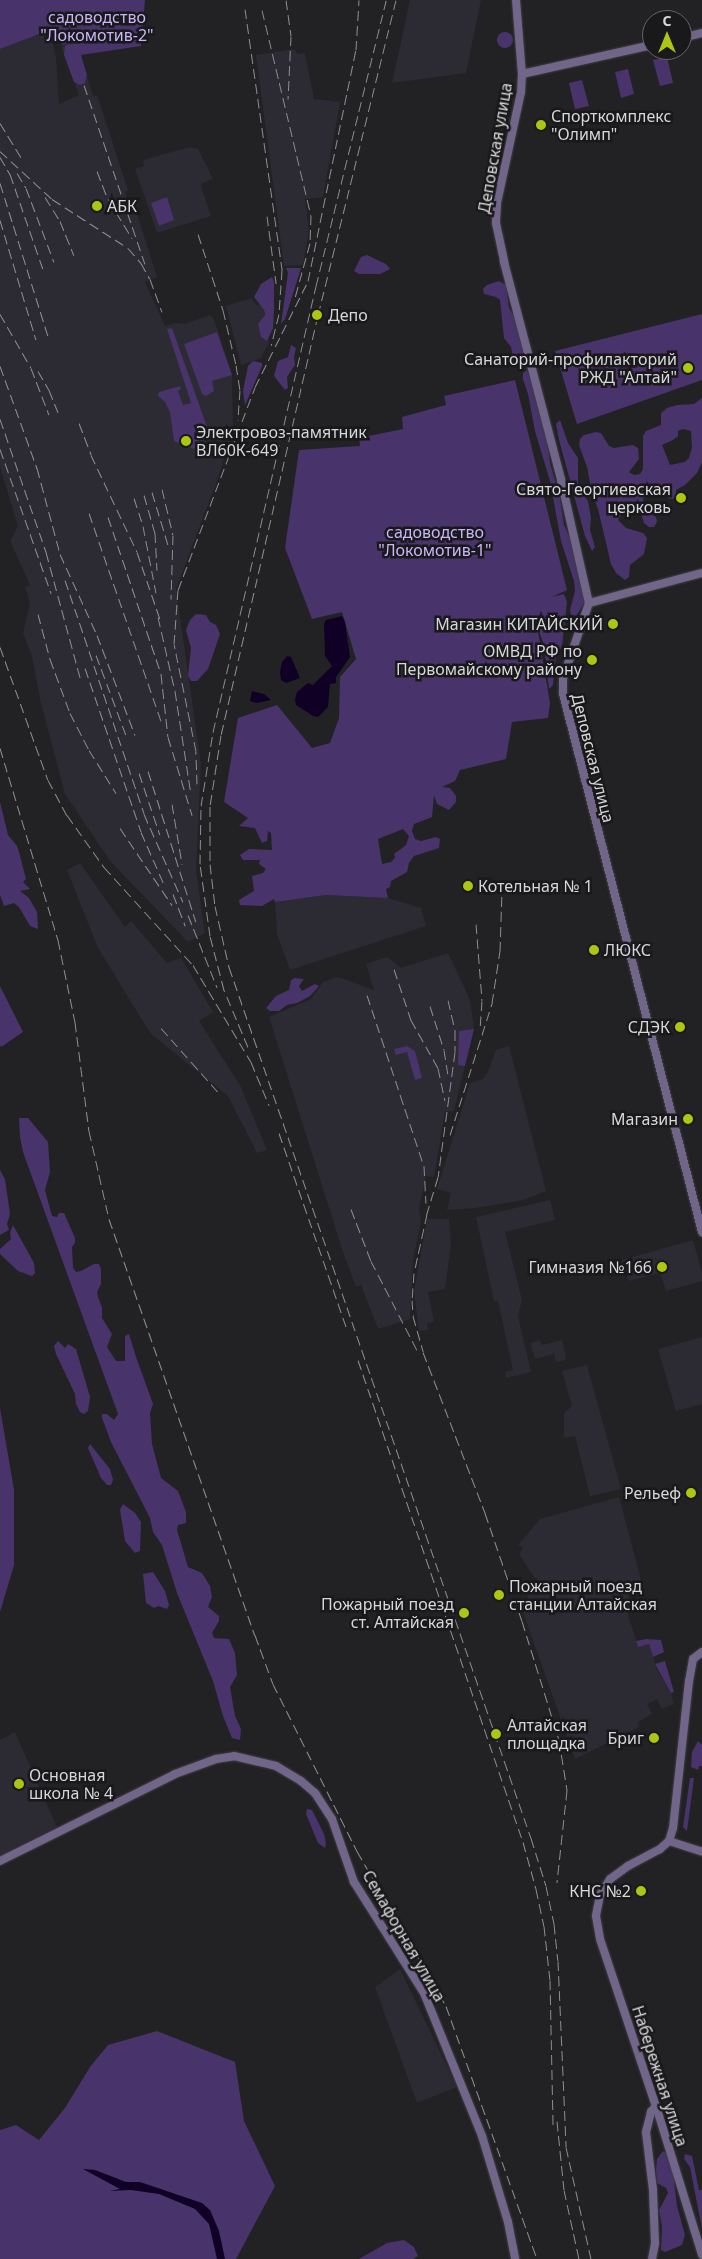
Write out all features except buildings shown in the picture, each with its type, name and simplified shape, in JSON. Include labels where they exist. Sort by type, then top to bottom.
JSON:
[{"type":"street","name":"Деповская улица","points":[[516,0],[522,74],[519,109],[497,204],[497,228],[564,490],[589,603],[563,678],[563,694],[702,1232]]},
{"type":"street","points":[[522,74],[642,47]]},
{"type":"street","points":[[589,603],[702,573]]},
{"type":"street","points":[[699,1653],[691,1668],[673,1828],[669,1841],[702,1852]]},
{"type":"street","name":"Семафорная улица","points":[[0,1861],[175,1774],[226,1756],[276,1766],[301,1781],[314,1793],[332,1818],[354,1882],[424,1993],[482,2136],[508,2222],[515,2259]]},
{"type":"street","name":"Набережная улица","points":[[669,1841],[660,1849],[618,1872],[606,1884],[596,1909],[599,1933],[656,2106],[702,2255]]},
{"type":"street","points":[[652,2259],[655,2243],[653,2190],[646,2132],[651,2112],[656,2106]]},
{"type":"shaded area","points":[[410,0],[481,0],[466,73],[392,83]]},
{"type":"shaded area","points":[[42,33],[51,37],[56,57],[59,104],[79,95],[61,46],[76,41],[93,96],[97,95],[128,190],[125,192],[128,200],[132,198],[157,277],[145,282],[165,326],[175,323],[185,324],[210,315],[214,319],[232,375],[233,427],[230,440],[217,481],[176,589],[201,764],[196,871],[205,933],[188,942],[110,861],[65,794],[40,699],[32,656],[23,633],[30,603],[25,587],[30,585],[10,541],[18,526],[0,467],[0,49]]},
{"type":"shaded area","points":[[294,49],[298,54],[305,53],[314,99],[340,102],[323,197],[305,199],[309,230],[303,265],[284,266],[256,55]]},
{"type":"shaded area","points":[[190,147],[198,149],[213,179],[202,183],[201,186],[211,216],[157,233],[135,169],[144,166],[143,160]]},
{"type":"shaded area","points":[[252,298],[256,305],[263,305],[269,342],[261,358],[241,365],[226,306]]},
{"type":"shaded area","points":[[342,616],[345,622],[350,657],[336,677],[336,683],[330,684],[328,707],[318,717],[313,716],[296,705],[297,692],[308,683],[313,685],[332,666],[325,656],[324,624],[326,620]]},
{"type":"shaded area","points":[[287,656],[291,657],[300,678],[286,683],[281,680],[280,672],[282,662]]},
{"type":"shaded area","points":[[252,691],[264,694],[271,700],[257,703],[250,701]]},
{"type":"shaded area","points":[[80,863],[125,927],[131,921],[167,963],[181,958],[213,1012],[199,1021],[240,1085],[267,1150],[257,1153],[228,1096],[151,1034],[98,948],[67,870]]},
{"type":"shaded area","points":[[326,895],[388,898],[421,908],[426,926],[290,970],[277,934],[275,902]]},
{"type":"shaded area","points":[[448,953],[470,1000],[474,1029],[454,1111],[445,1112],[434,1177],[426,1176],[419,1208],[421,1221],[413,1260],[410,1319],[378,1329],[361,1285],[356,1287],[342,1249],[269,1017],[311,999],[323,982],[338,977],[374,990],[366,964],[387,957],[401,968]]},
{"type":"shaded area","points":[[509,1046],[546,1191],[523,1200],[475,1208],[447,1210],[451,1193],[437,1189],[470,1083],[483,1079],[488,1072],[496,1050]]},
{"type":"shaded area","points":[[550,1200],[555,1220],[505,1232],[522,1300],[518,1316],[531,1372],[506,1378],[505,1372],[513,1370],[498,1301],[494,1301],[476,1217]]},
{"type":"shaded area","points":[[427,1219],[449,1219],[451,1244],[445,1289],[428,1292],[434,1322],[427,1323],[428,1330],[419,1331],[414,1291]]},
{"type":"shaded area","name":"Гимназия №166","points":[[693,1240],[702,1273],[702,1281],[666,1291],[660,1273],[629,1281],[622,1260]]},
{"type":"shaded area","points":[[702,1337],[702,1404],[676,1411],[658,1349]]},
{"type":"shaded area","points":[[540,1340],[542,1345],[562,1340],[565,1360],[556,1362],[554,1354],[535,1359],[530,1343]]},
{"type":"shaded area","points":[[587,1365],[621,1489],[590,1496],[575,1436],[564,1438],[564,1413],[572,1406],[562,1371]]},
{"type":"shaded area","points":[[619,1497],[642,1584],[627,1589],[630,1602],[628,1615],[638,1646],[649,1644],[657,1670],[671,1693],[674,1704],[662,1709],[657,1699],[647,1704],[652,1714],[638,1722],[639,1727],[575,1759],[523,1612],[531,1608],[526,1592],[540,1586],[519,1554],[523,1548],[518,1545],[540,1519]]},
{"type":"shaded area","name":"Основная школа № 4","points":[[15,1732],[57,1827],[0,1856],[0,1740]]},
{"type":"shaded area","points":[[400,1969],[457,2087],[417,2103],[375,1987]]},
{"type":"shaded area","points":[[83,2169],[95,2170],[126,2182],[140,2182],[202,2203],[210,2210],[219,2231],[225,2259],[217,2259],[209,2224],[195,2209],[159,2194],[131,2190],[110,2191],[120,2189]]},
{"type":"green space","name":"садоводство \"Локомотив-2\"","points":[[0,0],[145,0],[141,46],[81,55],[87,75],[85,83],[80,85],[74,82],[64,55],[65,46],[71,43],[62,45],[58,30],[45,34],[42,33],[0,49]]},
{"type":"green space","points":[[505,32],[513,40],[505,48],[497,40]]},
{"type":"green space","points":[[653,60],[668,60],[673,83],[660,86]]},
{"type":"green space","points":[[628,69],[634,94],[621,98],[615,72]]},
{"type":"green space","points":[[582,80],[589,106],[575,109],[569,83]]},
{"type":"green space","points":[[167,197],[174,220],[159,226],[151,203]]},
{"type":"green space","points":[[367,255],[386,264],[390,269],[380,274],[359,274],[354,271],[361,257]]},
{"type":"green space","points":[[286,268],[301,268],[285,319],[281,324],[288,273]]},
{"type":"green space","points":[[272,277],[274,282],[273,328],[267,341],[261,337],[258,324],[265,315],[264,310],[254,297],[261,284]]},
{"type":"green space","points":[[499,281],[506,285],[509,308],[515,318],[524,357],[521,362],[516,361],[513,357],[511,347],[504,338],[500,300],[484,294],[483,289],[487,285]]},
{"type":"green space","points":[[702,314],[702,380],[577,424],[555,351]]},
{"type":"green space","points":[[172,328],[211,438],[197,442],[194,449],[174,441],[170,412],[165,402],[158,396],[159,392],[180,386],[181,389],[178,391],[183,405],[191,403],[167,329]]},
{"type":"green space","points":[[217,332],[232,375],[212,381],[214,391],[206,396],[202,394],[184,344]]},
{"type":"green space","points":[[291,345],[296,348],[295,365],[287,377],[288,388],[285,390],[274,376],[278,361],[288,357]]},
{"type":"green space","points":[[253,361],[262,363],[262,366],[245,405],[243,391],[248,366]]},
{"type":"green space","points":[[527,370],[535,392],[548,446],[550,463],[560,498],[564,525],[569,536],[583,591],[585,602],[576,616],[571,615],[570,610],[575,591],[574,581],[561,541],[550,481],[535,431],[523,379],[523,373]]},
{"type":"green space","name":"садоводство \"Локомотив-1\"","points":[[515,380],[567,590],[552,597],[564,594],[567,602],[562,646],[556,656],[553,685],[549,689],[544,645],[537,626],[550,703],[548,718],[512,722],[506,759],[460,770],[455,781],[442,787],[450,788],[456,796],[456,802],[449,810],[437,804],[434,795],[432,817],[414,824],[412,831],[415,839],[421,841],[436,837],[440,839],[439,848],[414,856],[409,863],[407,872],[391,881],[390,887],[386,889],[388,898],[326,895],[275,902],[274,899],[262,906],[240,905],[239,900],[254,891],[252,876],[263,873],[266,869],[259,864],[260,860],[243,860],[240,855],[249,849],[272,850],[271,833],[268,831],[267,841],[262,843],[255,828],[239,826],[248,818],[224,802],[238,718],[277,705],[312,748],[330,743],[339,718],[340,677],[356,659],[342,612],[312,619],[285,548],[299,450],[360,446],[359,438],[403,429],[402,417],[446,405],[444,396]],"holes":[[[403,829],[409,836],[406,845],[394,854],[395,858],[391,862],[382,864],[378,839]]]},
{"type":"green space","points":[[702,398],[702,462],[697,473],[685,485],[676,490],[676,495],[673,499],[668,498],[662,490],[653,496],[643,498],[644,504],[656,517],[657,522],[654,527],[649,527],[644,523],[639,508],[623,512],[618,520],[626,528],[643,533],[647,538],[644,554],[630,565],[629,577],[625,580],[616,573],[611,564],[587,467],[579,445],[580,439],[584,435],[596,432],[601,433],[609,446],[614,448],[633,445],[638,448],[639,459],[629,472],[634,475],[640,474],[643,469],[643,436],[646,431],[661,425],[661,413],[667,408],[677,405],[694,404]],"holes":[[[683,429],[691,431],[692,447],[689,458],[685,462],[670,465],[662,445],[678,436],[678,431]]]},
{"type":"green space","points":[[560,420],[568,443],[578,458],[578,486],[588,501],[591,518],[590,530],[595,547],[592,551],[585,536],[559,440],[556,424]]},
{"type":"green space","points":[[196,614],[206,615],[210,622],[216,625],[220,634],[208,669],[197,681],[191,681],[188,676],[191,648],[186,630],[190,620]]},
{"type":"green space","points":[[0,802],[8,835],[17,846],[19,852],[26,879],[23,882],[30,889],[20,891],[29,898],[37,912],[38,929],[30,926],[19,907],[14,903],[4,906],[0,895]]},
{"type":"green space","points":[[295,978],[304,979],[299,986],[302,991],[315,984],[319,986],[310,996],[297,1003],[287,1005],[279,1011],[270,1011],[266,1008],[276,996],[289,990],[291,980]]},
{"type":"green space","points":[[0,986],[23,1032],[1,1047],[0,1045]]},
{"type":"green space","points":[[474,1029],[465,1066],[458,1065],[459,1031]]},
{"type":"green space","points":[[407,1046],[415,1051],[422,1078],[415,1080],[407,1052],[396,1055],[394,1049]]},
{"type":"green space","points":[[19,1118],[28,1118],[48,1142],[50,1172],[45,1190],[52,1216],[57,1217],[59,1213],[64,1213],[75,1238],[75,1243],[72,1247],[73,1268],[76,1272],[94,1264],[99,1264],[101,1269],[101,1284],[97,1292],[102,1307],[102,1318],[112,1334],[107,1347],[116,1361],[125,1361],[125,1336],[129,1334],[153,1404],[150,1413],[152,1444],[161,1478],[178,1491],[186,1512],[186,1523],[178,1525],[177,1530],[188,1567],[202,1573],[210,1586],[212,1597],[208,1607],[219,1616],[219,1621],[212,1633],[214,1638],[229,1639],[235,1653],[237,1675],[230,1687],[235,1716],[241,1729],[240,1740],[232,1738],[223,1716],[213,1681],[177,1593],[162,1545],[153,1532],[150,1518],[111,1442],[102,1418],[102,1414],[107,1414],[114,1420],[118,1414],[23,1152]]},
{"type":"green space","points":[[0,1170],[5,1179],[10,1214],[7,1224],[9,1230],[0,1235]]},
{"type":"green space","points":[[13,1225],[34,1263],[35,1273],[32,1276],[18,1271],[0,1254],[0,1249],[11,1239],[10,1233]]},
{"type":"green space","points":[[58,1341],[65,1348],[68,1344],[76,1349],[90,1397],[88,1411],[84,1414],[80,1412],[76,1404],[75,1394],[56,1354],[54,1346]]},
{"type":"green space","points":[[0,1408],[14,1490],[14,1565],[0,1612]]},
{"type":"green space","points":[[90,1444],[110,1469],[113,1480],[111,1485],[107,1485],[101,1478],[88,1448]]},
{"type":"green space","points":[[123,1504],[135,1513],[141,1522],[140,1551],[135,1553],[125,1541],[120,1510]]},
{"type":"green space","points":[[153,1572],[165,1591],[169,1605],[167,1609],[158,1606],[154,1608],[146,1603],[143,1574]]},
{"type":"green space","points":[[646,1639],[661,1640],[664,1652],[653,1657],[649,1644],[638,1647],[636,1641]]},
{"type":"green space","points":[[665,1661],[674,1692],[671,1693],[655,1664]]},
{"type":"green space","points":[[698,1741],[702,1745],[702,1766],[699,1766],[698,1770],[691,1767],[692,1752]]},
{"type":"green space","points":[[690,1778],[694,1778],[687,1831],[683,1827]]},
{"type":"green space","points":[[307,1809],[312,1810],[324,1834],[325,1848],[318,1843],[306,1814]]},
{"type":"green space","points":[[157,2031],[235,2062],[244,2121],[275,2186],[236,2259],[0,2259],[0,2130],[16,2125],[39,2140],[65,2108],[90,2067],[108,2045]]},
{"type":"green space","points":[[663,2151],[667,2154],[673,2172],[677,2206],[685,2235],[682,2245],[665,2252],[661,2250],[662,2226],[659,2210],[668,2193],[666,2188],[657,2183],[656,2169],[657,2159]]},
{"type":"green space","points":[[685,2154],[692,2156],[699,2190],[702,2190],[702,2229],[690,2167],[684,2159]]},
{"type":"green space","points":[[404,2240],[414,2247],[418,2256],[413,2259],[359,2259],[387,2243]]},
{"type":"railway","points":[[286,0],[291,36],[288,99]]},
{"type":"railway","points":[[197,784],[196,751],[174,644],[178,590],[255,387],[308,281],[356,50],[359,0]]},
{"type":"railway","points":[[248,1047],[224,990],[210,936],[200,864],[201,806],[213,732],[316,286],[386,0]]},
{"type":"railway","points":[[396,0],[318,315],[221,735],[210,806],[210,864],[215,906],[229,967],[546,1886],[554,1924],[558,1961],[566,2147],[591,2259]]},
{"type":"railway","points":[[245,9],[282,270],[279,314],[271,345]]},
{"type":"railway","points":[[262,10],[311,215],[310,243],[295,298]]},
{"type":"railway","points":[[84,85],[145,264]]},
{"type":"railway","points":[[0,123],[22,159]]},
{"type":"railway","points":[[0,151],[52,199],[128,248],[141,263],[150,279],[162,312]]},
{"type":"railway","points":[[0,157],[10,174],[44,272]]},
{"type":"railway","points":[[97,171],[108,199],[132,238]]},
{"type":"railway","points":[[17,173],[26,188],[54,262]]},
{"type":"railway","points":[[0,183],[49,339]]},
{"type":"railway","points":[[45,197],[60,221],[74,255]]},
{"type":"railway","points":[[267,216],[276,283]]},
{"type":"railway","points":[[0,220],[36,340]]},
{"type":"railway","points":[[198,234],[223,310],[236,365],[240,390],[238,420]]},
{"type":"railway","points":[[0,314],[31,368],[49,415]]},
{"type":"railway","points":[[0,366],[37,468],[60,554],[97,635],[135,735]]},
{"type":"railway","points":[[38,371],[49,390],[58,412]]},
{"type":"railway","points":[[0,419],[46,552],[81,681]]},
{"type":"railway","points":[[79,423],[91,455],[137,552],[161,622]]},
{"type":"railway","points":[[0,449],[51,593]]},
{"type":"railway","points":[[162,489],[173,535],[171,599]]},
{"type":"railway","points":[[152,492],[168,545]]},
{"type":"railway","points":[[144,495],[155,533],[157,570]]},
{"type":"railway","points":[[134,498],[143,526],[156,593]]},
{"type":"railway","points":[[89,513],[161,721]]},
{"type":"railway","points":[[108,517],[161,674],[168,737],[192,815]]},
{"type":"railway","points":[[65,580],[144,814],[183,902]]},
{"type":"railway","points":[[38,614],[50,659],[70,713],[89,750],[116,793]]},
{"type":"railway","points":[[158,617],[175,691],[191,794]]},
{"type":"railway","points":[[0,647],[48,780],[67,815],[104,867],[193,965],[251,1062],[269,1105]]},
{"type":"railway","points":[[96,655],[127,738]]},
{"type":"railway","points":[[85,668],[141,832],[163,882]]},
{"type":"railway","points":[[0,748],[58,940],[75,1022],[89,1131],[109,1219],[255,1635],[273,1684],[357,1851],[446,2006],[537,2259]]},
{"type":"railway","points":[[148,771],[196,922]]},
{"type":"railway","points":[[139,773],[160,835]]},
{"type":"railway","points":[[172,804],[182,864]]},
{"type":"railway","points":[[120,828],[172,905]]},
{"type":"railway","points":[[450,1135],[492,1003],[500,951],[502,890]]},
{"type":"railway","points":[[173,894],[185,926]]},
{"type":"railway","points":[[188,915],[217,987]]},
{"type":"railway","points":[[476,924],[482,1001],[480,1028]]},
{"type":"railway","points":[[394,969],[411,1020],[438,1068],[445,1100]]},
{"type":"railway","points":[[367,995],[424,1166],[426,1203]]},
{"type":"railway","points":[[448,1000],[455,1031],[455,1052],[438,1177],[427,1214],[414,1273],[413,1316],[423,1352],[485,1513],[522,1621],[559,1740],[567,1790],[557,1882]]},
{"type":"railway","points":[[430,1006],[444,1050],[448,1074]]},
{"type":"railway","points":[[161,1028],[218,1092]]},
{"type":"railway","points":[[279,1133],[347,1329]]},
{"type":"railway","points":[[351,1209],[371,1261],[417,1350]]},
{"type":"railway","points":[[358,1360],[523,1842],[536,1889],[544,1926],[550,1980],[553,2129]]},
{"type":"railway","points":[[557,2121],[564,2190],[579,2259]]},
{"type":"place","name":"Спорткомплекс \"Олимп\"","points":[[541,125]]},
{"type":"place","name":"АБК","points":[[97,206]]},
{"type":"place","name":"Депо","points":[[317,315]]},
{"type":"place","name":"Санаторий-профилакторий РЖД \"Алтай\"","points":[[688,368]]},
{"type":"place","name":"Электровоз-памятник ВЛ60К-649","points":[[186,441]]},
{"type":"place","name":"Свято-Георгиевская церковь","points":[[681,498]]},
{"type":"place","name":"Магазин КИТАЙСКИЙ","points":[[613,624]]},
{"type":"place","name":"ОМВД РФ по Первомайскому району","points":[[592,660]]},
{"type":"place","name":"Котельная № 1","points":[[468,886]]},
{"type":"place","name":"ЛЮКС","points":[[594,950]]},
{"type":"place","name":"СДЭК","points":[[680,1027]]},
{"type":"place","name":"Магазин","points":[[688,1119]]},
{"type":"place","name":"Гимназия №166","points":[[662,1267]]},
{"type":"place","name":"Рельеф","points":[[691,1493]]},
{"type":"place","name":"Пожарный поезд станции Алтайская","points":[[499,1595]]},
{"type":"place","name":"Пожарный поезд ст. Алтайская","points":[[464,1613]]},
{"type":"place","name":"Алтайская площадка","points":[[496,1734]]},
{"type":"place","name":"Бриг","points":[[654,1738]]},
{"type":"place","name":"Основная школа № 4","points":[[19,1784]]},
{"type":"place","name":"КНС №2","points":[[641,1891]]}]
